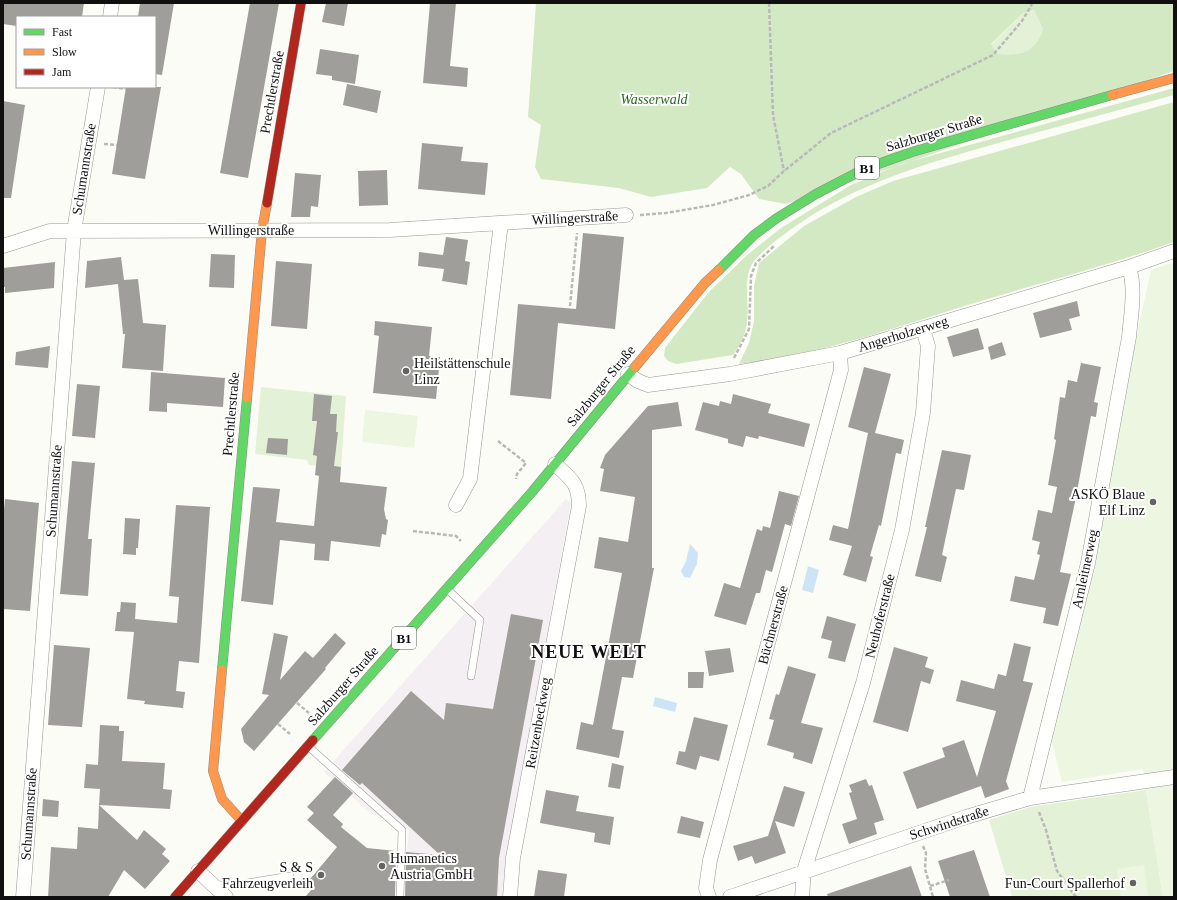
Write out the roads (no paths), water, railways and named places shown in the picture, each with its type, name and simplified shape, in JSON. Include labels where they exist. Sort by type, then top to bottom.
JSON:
[{"type":"main road","name":"Prechtlerstraße","points":[[242,821],[226,806],[217,789],[213,770],[262,230],[301,3]]},
{"type":"main road","name":"Salzburger Straße","points":[[175,897],[555,464],[628,374],[705,283],[754,235],[777,218],[816,194],[864,169],[912,152],[1174,78]]},
{"type":"street","points":[[110,16],[112,3]]},
{"type":"street","name":"Schumannstraße","points":[[23,897],[74,230],[98,88]]},
{"type":"street","name":"Willingerstraße","points":[[3,246],[50,230],[390,230],[626,215]]},
{"type":"street","points":[[456,505],[470,479],[501,223]]},
{"type":"street","name":"Angerholzerweg","points":[[628,374],[638,382],[648,385],[730,374],[840,353],[1129,267],[1174,251]]},
{"type":"street","name":"Arnleitnerweg","points":[[1030,798],[1089,558],[1129,337],[1132,304],[1132,276],[1129,267]]},
{"type":"street","name":"Neuhoferstraße","points":[[802,897],[804,871],[863,683],[902,530],[923,412],[928,346],[923,329]]},
{"type":"street","name":"Büchnerstraße","points":[[708,897],[706,888],[710,860],[841,370],[840,353]]},
{"type":"street","name":"Reitzenbeckweg","points":[[510,897],[513,858],[579,506],[579,495],[575,482],[555,464]]},
{"type":"street","name":"Schwindstraße","points":[[730,897],[966,817],[1030,798],[1174,777]]},
{"type":"street","points":[[198,871],[226,897]]},
{"type":"lane","points":[[446,589],[480,620],[471,676]]},
{"type":"lane","points":[[308,746],[402,830],[400,897]]},
{"type":"lane","points":[[213,885],[235,885],[290,876]]},
{"type":"water","points":[[690,544],[698,553],[697,564],[690,578],[684,577],[681,571],[686,561]]},
{"type":"water","points":[[808,566],[819,570],[813,593],[802,590]]},
{"type":"water","points":[[655,697],[677,703],[675,712],[653,706]]},
{"type":"place","name":"Heilstättenschule Linz","points":[[406,371]]},
{"type":"place","name":"ASKÖ Blaue Elf Linz","points":[[1153,502]]},
{"type":"place","name":"Humanetics Austria GmbH","points":[[382,866]]},
{"type":"place","name":"S & S Fahrzeugverleih","points":[[321,875]]},
{"type":"place","name":"Fun-Court Spallerhof","points":[[1133,883]]},
{"type":"district","name":"NEUE WELT","points":[[589,652]]},
{"type":"park label","name":"Wasserwald","points":[[654,99]]}]
